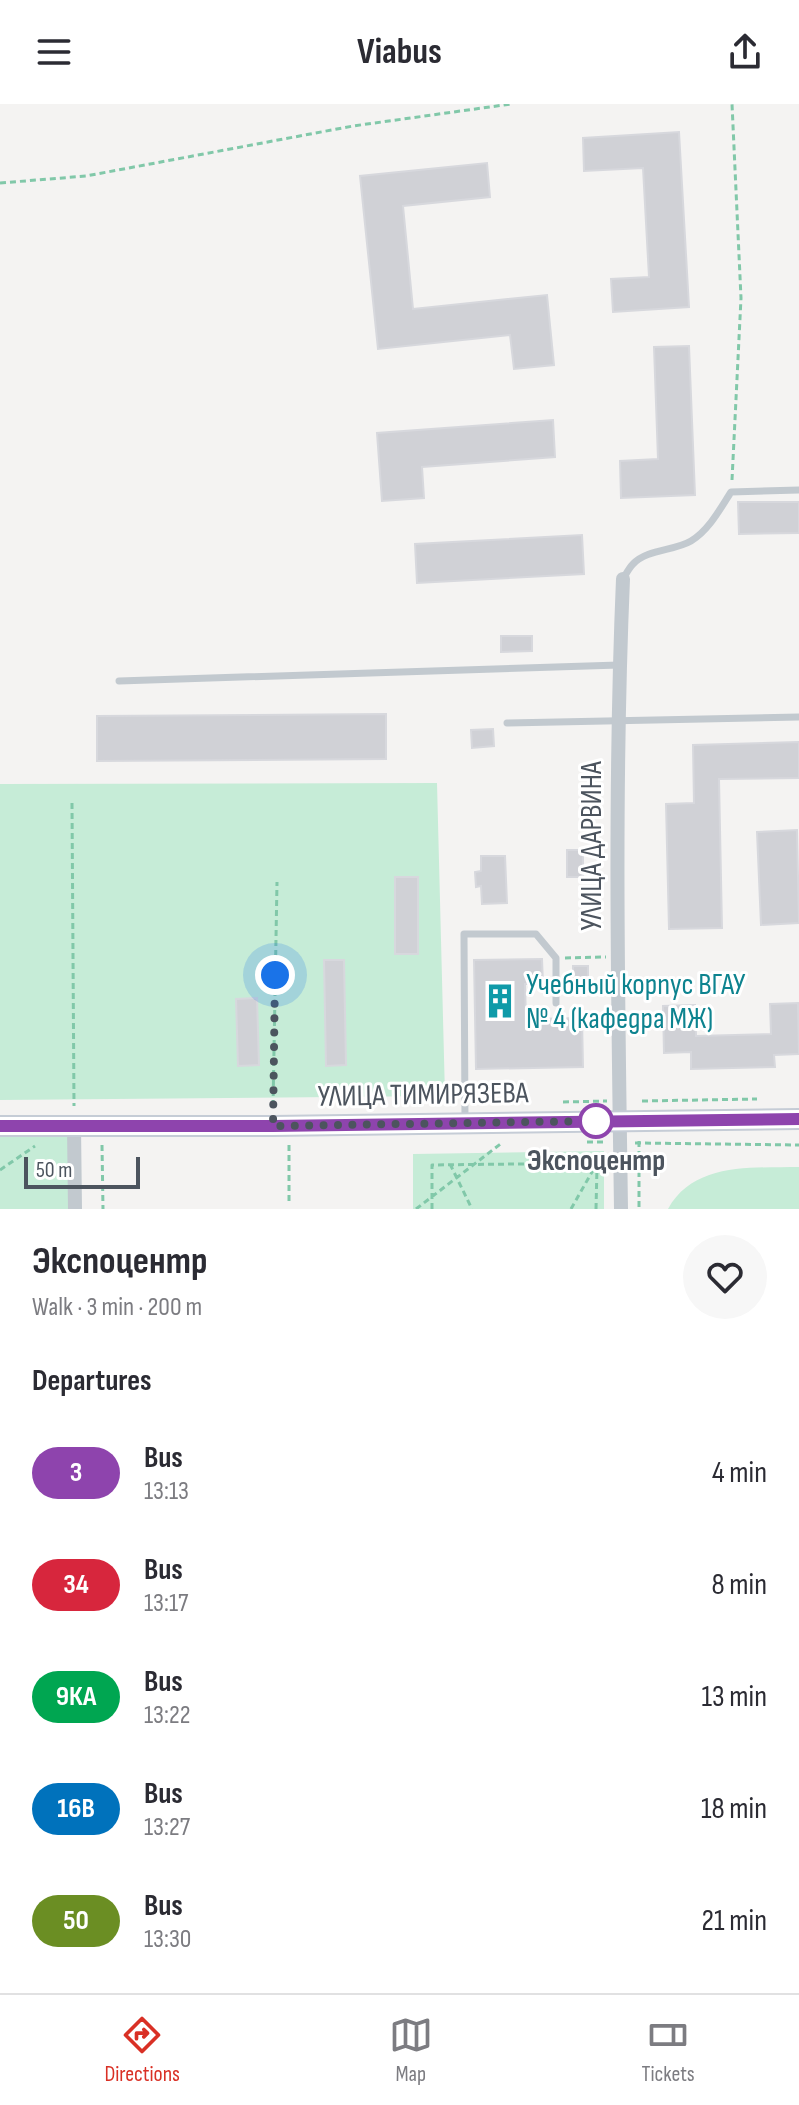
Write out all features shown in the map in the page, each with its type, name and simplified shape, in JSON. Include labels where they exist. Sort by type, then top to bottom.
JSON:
[{"type":"main road","name":"УЛИЦА ТИМИРЯЗЕВА","points":[[0,1126],[281,1131],[465,1123],[620,1132],[799,1119]]},
{"type":"street","name":"УЛИЦА ДАРВИНА","points":[[621,1209],[617,720],[623,579]]},
{"type":"street","points":[[74,1126],[75,1209]]},
{"type":"lane","points":[[623,579],[632,564],[642,557],[680,547],[695,539],[712,522],[731,492],[799,490]]},
{"type":"lane","points":[[119,681],[619,665]]},
{"type":"lane","points":[[507,723],[799,717]]},
{"type":"lane","points":[[465,1123],[464,934],[536,934],[556,958],[556,1003]]},
{"type":"path","points":[[0,183],[86,176],[339,129],[511,104]]},
{"type":"path","points":[[731,492],[741,298],[732,104]]},
{"type":"path","points":[[72,803],[74,1126]]},
{"type":"path","points":[[277,882],[281,1131],[289,1201]]},
{"type":"path","points":[[556,958],[617,957]]},
{"type":"path","points":[[583,1142],[620,1132],[639,1143],[799,1145]]},
{"type":"path","points":[[102,1134],[103,1209]]},
{"type":"path","points":[[416,1209],[504,1141]]},
{"type":"path","points":[[0,1170],[39,1143]]},
{"type":"path","points":[[639,1143],[639,1209]]},
{"type":"path","points":[[432,1209],[432,1165],[597,1163]]},
{"type":"path","points":[[571,1209],[597,1163]]},
{"type":"path","points":[[596,1209],[597,1163]]},
{"type":"path","points":[[450,1164],[472,1209]]},
{"type":"green space","points":[[437,783],[445,1096],[0,1100],[0,784]]},
{"type":"green space","points":[[0,1131],[69,1131],[70,1209],[0,1209]]},
{"type":"green space","points":[[604,1151],[604,1209],[413,1209],[413,1154]]},
{"type":"green space","points":[[799,1167],[799,1209],[668,1209],[679,1194],[708,1175],[744,1168]]},
{"type":"building","points":[[679,132],[689,307],[613,312],[611,279],[649,277],[643,168],[584,171],[583,138]]},
{"type":"building","points":[[487,163],[490,197],[403,206],[413,309],[547,295],[554,365],[514,369],[510,335],[378,349],[360,176]]},
{"type":"building","points":[[689,346],[695,495],[621,498],[620,461],[658,459],[654,347]]},
{"type":"building","points":[[553,420],[555,457],[422,467],[424,498],[382,501],[377,433]]},
{"type":"building","points":[[738,502],[799,502],[799,533],[739,534]]},
{"type":"building","points":[[582,535],[584,574],[417,583],[415,544]]},
{"type":"building","points":[[501,636],[532,636],[532,651],[501,652]]},
{"type":"building","points":[[386,714],[386,759],[97,761],[97,716]]},
{"type":"building","points":[[493,729],[494,746],[472,748],[471,730]]},
{"type":"building","points":[[799,742],[799,778],[719,779],[722,928],[669,929],[666,804],[694,803],[693,745]]},
{"type":"building","points":[[797,830],[799,923],[761,925],[757,832]]},
{"type":"building","points":[[567,850],[583,850],[583,877],[567,877]]},
{"type":"building","points":[[481,856],[505,856],[507,903],[482,904],[481,886],[476,887],[475,872],[481,871]]},
{"type":"building","points":[[395,877],[418,877],[418,954],[395,954]]},
{"type":"building","name":"Учебный корпус ВГАУ № 4 (кафедра МЖ)","points":[[542,959],[543,984],[525,984],[526,1019],[582,1018],[583,1067],[476,1069],[474,960]]},
{"type":"building","points":[[324,960],[344,960],[346,1065],[326,1066]]},
{"type":"building","points":[[573,966],[588,966],[588,989],[573,989]]},
{"type":"building","points":[[257,998],[259,1065],[238,1066],[236,999]]},
{"type":"building","points":[[798,1003],[799,1054],[774,1055],[775,1067],[691,1069],[691,1052],[664,1053],[663,1006],[695,1005],[696,1036],[771,1034],[770,1004]]},
{"type":"bus line","name":"3","points":[[0,1126],[799,1119]]},
{"type":"place","name":"Учебный корпус ВГАУ № 4 (кафедра МЖ)","points":[[500,1001]]},
{"type":"place","name":"Экспоцентр","points":[[596,1121]]},
{"type":"route","points":[[275,975],[273,1126],[596,1121]]}]
